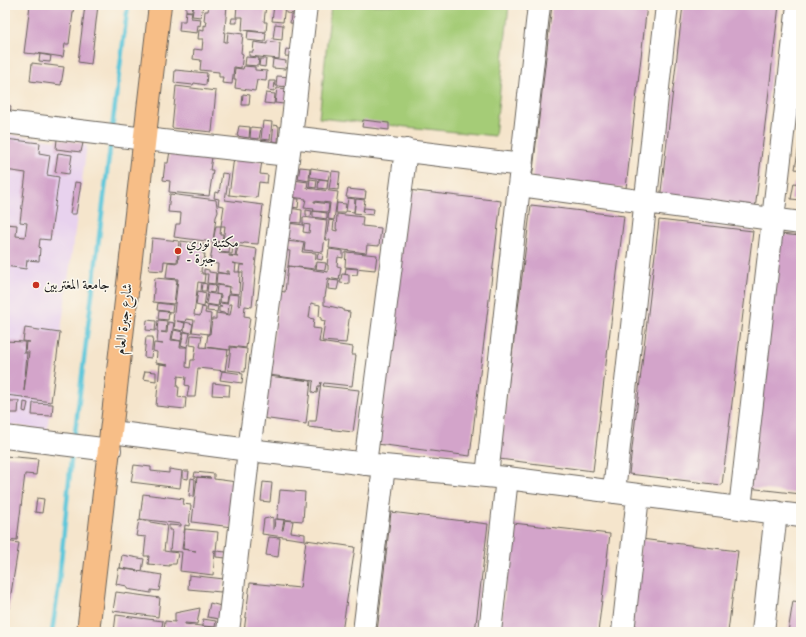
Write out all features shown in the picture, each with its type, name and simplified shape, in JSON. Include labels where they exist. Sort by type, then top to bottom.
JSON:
[{"type":"main road","name":"شارع جبرة العام","points":[[88,632],[160,5]]},
{"type":"street","points":[[228,632],[249,450],[290,146],[306,5]]},
{"type":"street","points":[[490,632],[497,478],[521,175],[539,5]]},
{"type":"street","points":[[614,492],[667,5]]},
{"type":"street","points":[[740,508],[798,5]]},
{"type":"street","points":[[5,122],[145,139],[406,150],[645,202],[801,223]]},
{"type":"street","points":[[364,632],[374,465],[406,150]]},
{"type":"street","points":[[5,437],[111,441],[249,450],[497,478],[801,516]]},
{"type":"street","points":[[623,632],[638,496]]},
{"type":"street","points":[[763,632],[776,512]]},
{"type":"shaded area","name":"جامعة المغتربين","points":[[5,134],[87,145],[47,430],[5,424]]},
{"type":"green space","points":[[331,5],[509,5],[495,136],[319,118]]},
{"type":"building","points":[[30,5],[74,5],[69,44],[65,44],[63,57],[36,53],[24,53]]},
{"type":"building","points":[[85,5],[98,5],[91,64],[78,62]]},
{"type":"building","points":[[186,5],[193,5],[192,11],[186,11]]},
{"type":"building","points":[[194,5],[203,5],[201,17],[192,16]]},
{"type":"building","points":[[209,5],[227,5],[224,42],[227,42],[228,32],[243,34],[241,68],[234,67],[232,84],[222,83],[223,77],[219,77],[219,72],[200,70],[201,60],[193,59],[194,49],[202,50],[203,39],[198,39],[199,30],[204,31],[204,25],[206,26],[207,21],[204,21],[205,11],[208,11]]},
{"type":"building","points":[[237,5],[266,5],[264,22],[267,22],[266,32],[242,30],[243,17],[236,17]]},
{"type":"building","points":[[274,5],[285,5],[283,22],[272,21]]},
{"type":"building","points":[[287,5],[297,5],[296,14],[286,13]]},
{"type":"building","points":[[552,5],[647,5],[626,188],[532,179]]},
{"type":"building","points":[[683,5],[779,5],[755,210],[660,200]]},
{"type":"building","points":[[186,11],[192,12],[191,18],[201,19],[200,26],[198,25],[197,33],[179,31],[180,21],[185,21]]},
{"type":"building","points":[[291,15],[303,16],[302,24],[290,23]]},
{"type":"building","points":[[232,18],[237,18],[237,23],[231,23]]},
{"type":"building","points":[[275,24],[283,25],[282,40],[273,39]]},
{"type":"building","points":[[248,31],[266,33],[265,42],[247,40]]},
{"type":"building","points":[[267,41],[280,43],[279,59],[249,56],[249,52],[253,52],[254,42],[267,44]]},
{"type":"building","points":[[286,49],[300,51],[299,57],[285,56]]},
{"type":"building","points":[[40,54],[51,56],[50,62],[39,61]]},
{"type":"building","points":[[246,57],[259,58],[258,66],[245,65]]},
{"type":"building","points":[[260,59],[266,59],[265,67],[259,66]]},
{"type":"building","points":[[273,59],[286,61],[285,69],[272,68]]},
{"type":"building","points":[[32,63],[64,67],[61,85],[30,81]]},
{"type":"building","points":[[244,66],[255,67],[255,70],[267,71],[266,81],[257,80],[255,91],[235,88],[235,68],[243,69]]},
{"type":"building","points":[[175,70],[207,73],[206,85],[194,83],[193,85],[174,83]]},
{"type":"building","points":[[277,76],[292,77],[291,87],[276,86]]},
{"type":"building","points":[[269,81],[275,81],[274,91],[268,90]]},
{"type":"building","points":[[176,86],[216,91],[212,132],[172,128]]},
{"type":"building","points":[[277,88],[291,89],[284,104],[275,103]]},
{"type":"building","points":[[266,93],[275,94],[274,104],[264,103]]},
{"type":"building","points":[[243,94],[250,95],[249,105],[242,105]]},
{"type":"building","points":[[5,105],[11,106],[10,114],[5,113]]},
{"type":"building","points":[[363,120],[389,123],[389,130],[362,127]]},
{"type":"building","points":[[263,121],[272,122],[270,140],[261,139]]},
{"type":"building","points":[[274,125],[279,126],[278,142],[272,141]]},
{"type":"building","points":[[239,126],[250,127],[249,138],[237,136]]},
{"type":"building","points":[[251,127],[261,128],[259,139],[250,138]]},
{"type":"building","points":[[5,139],[40,143],[39,153],[50,155],[47,175],[59,177],[50,240],[40,239],[39,261],[27,260],[26,269],[5,266],[5,224],[17,225],[16,236],[25,237],[27,223],[20,222],[26,173],[5,170]]},
{"type":"building","points":[[57,139],[83,143],[81,152],[56,149]]},
{"type":"building","points":[[799,146],[801,147],[801,170],[795,169]]},
{"type":"building","points":[[170,151],[212,157],[210,170],[213,170],[209,196],[169,192],[170,181],[163,180],[165,163],[168,163]]},
{"type":"building","points":[[58,153],[72,155],[69,174],[55,172]]},
{"type":"building","points":[[234,157],[262,161],[260,174],[268,175],[267,183],[259,182],[257,198],[229,195]]},
{"type":"building","points":[[300,167],[310,168],[309,181],[298,179]]},
{"type":"building","points":[[311,168],[330,171],[328,180],[310,177]]},
{"type":"building","points":[[332,171],[340,172],[338,190],[329,189]]},
{"type":"building","points":[[222,173],[229,174],[225,200],[263,205],[258,244],[223,242],[225,226],[221,226],[224,206],[218,205],[219,199],[214,198],[215,192],[219,193]]},
{"type":"building","points":[[310,179],[317,180],[316,188],[309,187]]},
{"type":"building","points":[[319,179],[328,180],[327,189],[318,188]]},
{"type":"building","points":[[293,180],[308,182],[307,188],[338,192],[334,220],[328,219],[330,203],[314,201],[329,204],[328,212],[313,211],[314,209],[304,208],[306,199],[291,197]]},
{"type":"building","points":[[75,182],[81,183],[76,214],[70,214]]},
{"type":"building","points":[[794,183],[801,184],[801,200],[791,199]]},
{"type":"building","points":[[348,189],[366,191],[365,199],[346,197]]},
{"type":"building","points":[[408,190],[501,201],[470,456],[377,444]]},
{"type":"building","points":[[170,194],[216,200],[218,212],[213,242],[174,237],[176,224],[180,224],[181,213],[168,212]]},
{"type":"building","points":[[288,198],[299,199],[298,208],[286,206]]},
{"type":"building","points":[[348,198],[355,199],[354,212],[346,211]]},
{"type":"building","points":[[356,199],[365,200],[363,212],[364,208],[374,209],[373,215],[354,213]]},
{"type":"building","points":[[337,203],[346,204],[345,213],[336,213]]},
{"type":"building","points":[[531,205],[624,216],[593,471],[499,459]]},
{"type":"building","points":[[289,208],[302,210],[301,223],[287,222]]},
{"type":"building","points":[[306,210],[312,211],[311,216],[306,215]]},
{"type":"building","points":[[313,211],[327,213],[327,219],[313,217]]},
{"type":"building","points":[[337,214],[363,217],[362,226],[381,228],[379,246],[367,245],[366,253],[329,248],[330,240],[326,240],[329,220],[334,221],[333,230],[337,231]]},
{"type":"building","points":[[303,217],[327,220],[323,252],[304,250],[305,242],[288,239],[286,241],[304,243],[302,252],[316,253],[315,269],[288,266],[290,251],[282,250],[287,223],[304,225],[303,232],[309,233],[310,225],[303,224]]},
{"type":"building","points":[[659,220],[753,231],[722,485],[629,474]]},
{"type":"building","points":[[216,226],[221,226],[220,234],[223,234],[222,242],[213,241]]},
{"type":"building","points":[[779,234],[801,236],[801,494],[748,488]]},
{"type":"building","points":[[152,238],[179,241],[177,262],[164,261],[163,271],[149,270]]},
{"type":"building","points":[[181,241],[204,244],[203,254],[205,254],[204,260],[202,260],[201,272],[202,274],[205,274],[204,283],[198,282],[194,315],[200,316],[202,307],[206,308],[205,313],[211,314],[209,334],[192,332],[194,320],[186,319],[185,322],[177,321],[185,323],[183,331],[174,329],[175,321],[173,321],[178,279],[166,278],[168,262],[178,263]]},
{"type":"building","points":[[213,242],[230,244],[229,253],[219,253],[232,254],[233,245],[237,245],[235,256],[229,256],[239,257],[236,256],[238,246],[257,249],[252,307],[245,306],[244,316],[250,317],[246,348],[230,346],[230,350],[206,347],[212,319],[216,319],[216,313],[230,315],[232,304],[229,304],[228,314],[219,312],[219,307],[222,307],[219,306],[220,303],[227,304],[229,294],[239,295],[238,305],[240,306],[243,272],[240,272],[239,294],[230,293],[231,287],[216,284],[217,273],[225,274],[217,272],[218,264],[210,263]],"holes":[[[232,263],[245,265],[240,265],[239,272],[235,272],[236,264]]]},
{"type":"building","points":[[329,249],[343,251],[343,258],[338,257],[337,266],[341,267],[339,280],[328,278],[324,305],[350,312],[346,343],[322,341],[325,321],[321,320],[321,317],[319,317],[320,305],[311,303],[309,318],[314,319],[313,328],[321,329],[319,342],[353,347],[352,355],[356,355],[352,386],[324,383],[323,386],[359,390],[353,432],[308,427],[309,421],[316,421],[321,382],[320,386],[318,386],[317,393],[312,392],[314,381],[269,375],[279,291],[285,292],[288,266],[328,272],[327,265]]},
{"type":"building","points":[[346,252],[377,255],[375,270],[345,267]]},
{"type":"building","points":[[318,253],[323,254],[322,260],[317,259]]},
{"type":"building","points":[[317,262],[326,263],[325,270],[316,269]]},
{"type":"building","points":[[346,268],[358,269],[357,275],[345,274]]},
{"type":"building","points":[[204,269],[209,270],[209,272],[216,273],[215,284],[207,283],[208,274],[204,274]]},
{"type":"building","points":[[342,274],[349,275],[349,284],[340,283]]},
{"type":"building","points":[[155,278],[177,280],[174,304],[153,302]]},
{"type":"building","points":[[329,280],[339,281],[337,290],[328,289]]},
{"type":"building","points":[[202,283],[207,284],[206,291],[201,291]]},
{"type":"building","points":[[208,284],[216,285],[214,293],[207,292]]},
{"type":"building","points":[[217,285],[229,287],[227,303],[220,302],[221,295],[216,294]]},
{"type":"building","points":[[198,291],[206,293],[204,307],[196,305]]},
{"type":"building","points":[[208,293],[220,295],[218,306],[206,304]]},
{"type":"building","points":[[158,303],[173,305],[172,312],[157,310]]},
{"type":"building","points":[[208,305],[218,307],[217,312],[207,311]]},
{"type":"building","points":[[159,311],[169,312],[168,320],[158,319]]},
{"type":"building","points":[[147,320],[156,321],[155,331],[146,330]]},
{"type":"building","points":[[158,320],[167,321],[166,332],[161,332],[167,333],[168,322],[174,323],[171,340],[181,341],[180,347],[187,347],[186,367],[190,368],[191,360],[194,360],[196,346],[190,345],[191,335],[202,336],[200,347],[228,350],[225,371],[198,368],[195,397],[187,397],[189,386],[185,385],[186,377],[178,376],[178,397],[186,398],[185,409],[156,406],[160,364],[168,365],[156,363],[157,352],[153,351],[154,343],[163,344],[157,343]]},
{"type":"building","points":[[185,322],[193,324],[191,333],[184,331]]},
{"type":"building","points":[[25,328],[60,333],[51,402],[5,395],[5,341],[25,342],[24,353],[27,353],[24,391],[29,352],[25,352],[26,342],[30,342],[23,341]]},
{"type":"building","points":[[174,330],[183,332],[181,341],[172,339]]},
{"type":"building","points":[[184,332],[190,333],[187,347],[181,345]]},
{"type":"building","points":[[146,337],[153,337],[151,358],[144,357]]},
{"type":"building","points":[[231,347],[247,349],[245,372],[228,370]]},
{"type":"building","points":[[145,371],[156,372],[156,381],[143,379]]},
{"type":"building","points":[[222,371],[243,374],[242,383],[220,380]]},
{"type":"building","points":[[268,376],[311,381],[306,424],[262,418]]},
{"type":"building","points":[[213,383],[230,385],[229,396],[212,395]]},
{"type":"building","points":[[5,399],[9,399],[9,411],[5,411]]},
{"type":"building","points":[[10,401],[19,401],[18,413],[9,413]]},
{"type":"building","points":[[24,402],[28,403],[26,412],[23,411]]},
{"type":"building","points":[[33,403],[53,404],[52,416],[32,415]]},
{"type":"building","points":[[5,413],[9,415],[8,420],[5,419]]},
{"type":"building","points":[[5,456],[38,459],[36,475],[25,474],[17,540],[5,539]]},
{"type":"building","points":[[134,465],[151,467],[151,471],[169,473],[169,469],[182,471],[180,488],[131,482]]},
{"type":"building","points":[[183,471],[189,471],[188,479],[183,478]]},
{"type":"building","points":[[195,472],[214,474],[214,479],[237,482],[232,527],[192,522],[197,477],[194,477]]},
{"type":"building","points":[[191,478],[195,479],[194,496],[189,496]]},
{"type":"building","points":[[263,482],[272,483],[270,502],[261,501]]},
{"type":"building","points":[[280,490],[305,492],[303,521],[277,519]]},
{"type":"building","points":[[143,494],[184,499],[183,504],[191,505],[189,526],[185,525],[182,549],[196,551],[183,549],[185,529],[218,532],[216,551],[214,550],[213,575],[180,571],[182,552],[170,551],[172,530],[169,530],[169,525],[181,526],[181,524],[140,519]]},
{"type":"building","points":[[37,498],[44,499],[42,513],[35,512]]},
{"type":"building","points":[[391,512],[488,524],[475,632],[377,632]]},
{"type":"building","points":[[273,517],[273,529],[275,519],[284,520],[282,530],[285,520],[293,521],[291,532],[305,534],[305,540],[262,534],[264,519]]},
{"type":"building","points":[[139,520],[167,525],[164,551],[178,553],[176,564],[170,564],[170,566],[148,564],[149,556],[144,556],[146,537],[136,536]]},
{"type":"building","points":[[513,523],[610,534],[598,632],[500,632]]},
{"type":"building","points":[[269,537],[280,538],[278,557],[266,555]]},
{"type":"building","points":[[641,539],[738,551],[728,632],[629,632]]},
{"type":"building","points":[[306,540],[355,547],[342,632],[244,632],[250,583],[300,588]]},
{"type":"building","points":[[5,541],[19,543],[6,625],[5,625]]},
{"type":"building","points":[[216,551],[226,552],[226,558],[216,557]]},
{"type":"building","points":[[122,555],[144,559],[142,571],[120,568]]},
{"type":"building","points":[[119,568],[162,575],[159,591],[151,590],[151,593],[127,589],[127,586],[116,584]]},
{"type":"building","points":[[189,575],[224,579],[221,592],[188,589]]},
{"type":"building","points":[[116,592],[160,598],[158,617],[113,611]]},
{"type":"building","points":[[793,601],[801,602],[801,632],[788,632]]},
{"type":"building","points":[[210,603],[221,606],[219,619],[207,617]]},
{"type":"building","points":[[200,608],[197,624],[185,624],[217,628],[217,632],[164,632],[165,621],[175,622],[175,613]]},
{"type":"building","points":[[116,615],[163,621],[161,632],[114,632]]},
{"type":"building","points":[[203,619],[216,621],[215,627],[202,626]]},
{"type":"waterway","points":[[112,128],[128,5]]},
{"type":"waterway","points":[[74,440],[111,140]]},
{"type":"waterway","points":[[52,632],[58,591],[72,451]]},
{"type":"place","name":"مكتبة نوري - جبرة","points":[[178,251]]},
{"type":"place","name":"جامعة المغتربين","points":[[36,285]]}]
